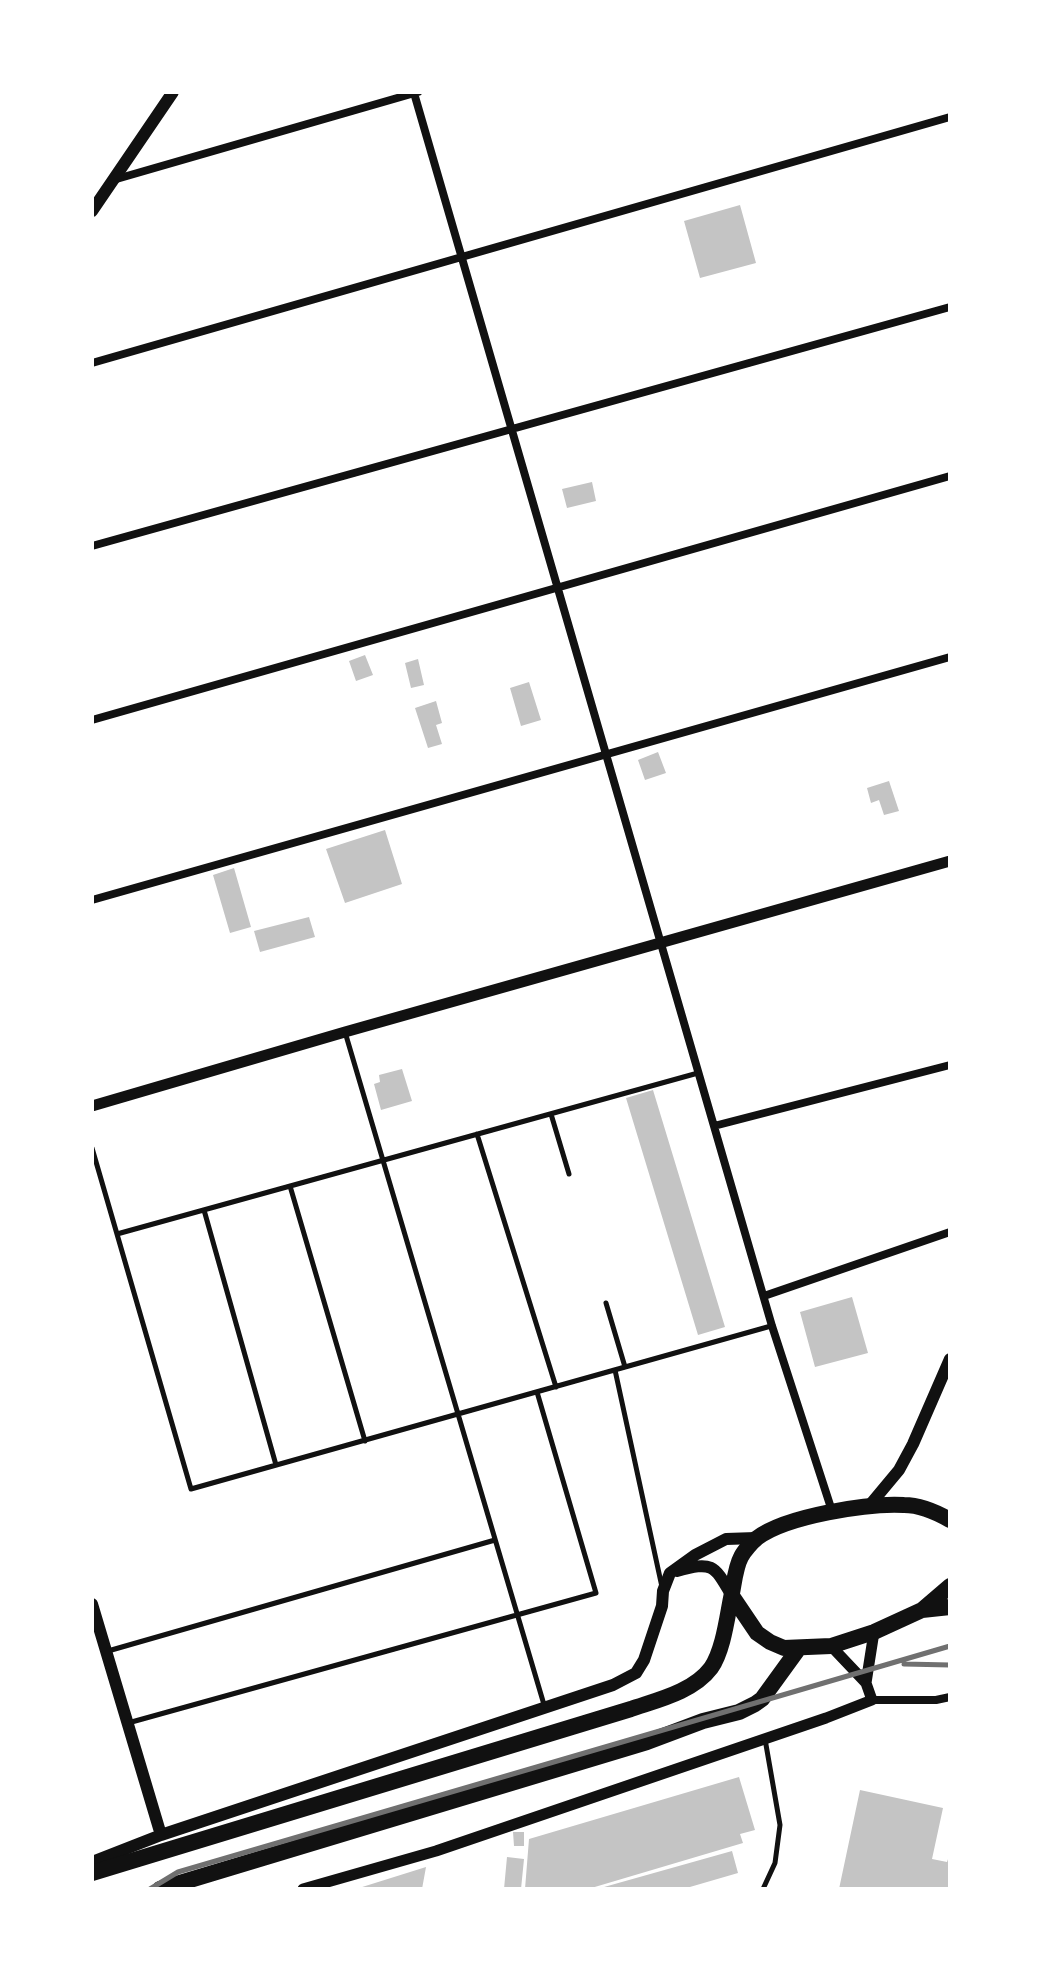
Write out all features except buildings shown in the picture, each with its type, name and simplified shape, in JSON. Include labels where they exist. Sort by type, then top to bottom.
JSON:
[{"type":"highway","points":[[92,1873],[631,1709],[681,1691],[697,1682],[718,1653],[740,1558],[756,1538],[781,1526],[832,1511],[869,1506],[923,1508],[950,1520]]},
{"type":"highway","points":[[732,1596],[757,1633],[784,1648],[799,1648],[831,1646],[874,1632],[922,1610],[950,1586]]},
{"type":"highway","points":[[922,1610],[950,1607]]},
{"type":"highway","points":[[160,1889],[739,1712],[762,1699],[799,1648]]},
{"type":"main road","points":[[93,208],[173,92]]},
{"type":"main road","points":[[869,1506],[899,1470],[950,1359]]},
{"type":"main road","points":[[92,1862],[161,1835],[613,1685],[636,1673],[644,1660],[670,1573],[695,1555],[726,1539],[756,1538]]},
{"type":"main road","points":[[670,1573],[705,1565],[718,1572],[732,1596]]},
{"type":"main road","points":[[92,1604],[161,1835]]},
{"type":"street","points":[[113,180],[416,93],[772,1326],[832,1511]]},
{"type":"street","points":[[92,363],[950,117]]},
{"type":"street","points":[[92,546],[950,307]]},
{"type":"street","points":[[92,720],[950,476]]},
{"type":"street","points":[[92,900],[950,657]]},
{"type":"street","points":[[92,1106],[950,861]]},
{"type":"street","points":[[714,1126],[950,1065]]},
{"type":"street","points":[[764,1296],[950,1232]]},
{"type":"street","points":[[866,1683],[874,1632]]},
{"type":"street","points":[[831,1646],[866,1683],[872,1700]]},
{"type":"street","points":[[303,1889],[436,1851],[872,1700],[936,1700],[950,1697]]},
{"type":"lane","points":[[345,1032],[546,1709]]},
{"type":"lane","points":[[117,1234],[699,1073]]},
{"type":"lane","points":[[551,1113],[569,1174]]},
{"type":"lane","points":[[477,1134],[556,1387]]},
{"type":"lane","points":[[92,1148],[191,1489],[772,1326]]},
{"type":"lane","points":[[290,1186],[365,1441]]},
{"type":"lane","points":[[204,1210],[276,1465]]},
{"type":"lane","points":[[606,1303],[625,1367]]},
{"type":"lane","points":[[615,1370],[663,1591]]},
{"type":"lane","points":[[127,1723],[596,1593],[537,1392]]},
{"type":"lane","points":[[105,1651],[495,1540]]},
{"type":"lane","points":[[763,1889],[775,1863],[780,1825],[764,1738]]},
{"type":"railway","points":[[150,1889],[178,1872],[950,1646]]},
{"type":"railway","points":[[904,1664],[950,1665]]}]
